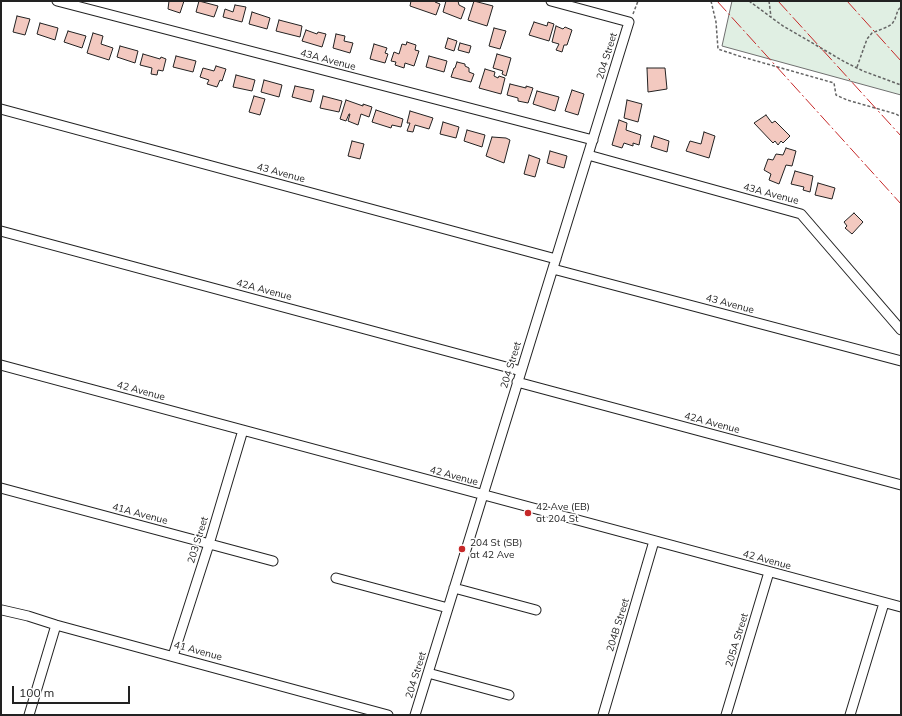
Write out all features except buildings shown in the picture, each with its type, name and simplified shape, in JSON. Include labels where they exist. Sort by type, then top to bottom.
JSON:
[{"type":"street","name":"43A Avenue","points":[[57,1],[593,140]]},
{"type":"street","points":[[551,1],[629,22]]},
{"type":"street","name":"204 Street","points":[[415,715],[629,22]]},
{"type":"street","name":"43 Avenue","points":[[1,110],[556,259]]},
{"type":"street","name":"43A Avenue","points":[[588,155],[801,214],[901,330]]},
{"type":"street","name":"42A Avenue","points":[[1,231],[521,371]]},
{"type":"street","name":"43 Avenue","points":[[553,269],[901,361]]},
{"type":"street","name":"42 Avenue","points":[[1,365],[901,607]]},
{"type":"street","name":"42A Avenue","points":[[517,382],[901,485]]},
{"type":"street","name":"203 Street","points":[[173,656],[209,544],[243,430]]},
{"type":"street","name":"41A Avenue","points":[[1,488],[273,562]]},
{"type":"street","name":"204B Street","points":[[603,715],[654,541]]},
{"type":"street","name":"205A Street","points":[[726,715],[769,572]]},
{"type":"street","points":[[336,578],[448,608]]},
{"type":"street","points":[[454,588],[536,610]]},
{"type":"street","points":[[850,715],[884,603]]},
{"type":"street","name":"41 Avenue","points":[[2,610],[388,715]]},
{"type":"street","points":[[29,715],[56,625]]},
{"type":"street","points":[[428,673],[509,695]]},
{"type":"path","points":[[629,22],[638,1]]},
{"type":"path","points":[[711,1],[716,22],[718,49],[834,83],[836,95],[847,100],[896,114],[901,117]]},
{"type":"path","points":[[749,1],[783,26],[845,62],[901,85]]},
{"type":"path","points":[[769,1],[771,17]]},
{"type":"path","points":[[857,67],[867,39],[872,33],[892,24],[898,10],[901,7]]},
{"type":"green space","points":[[732,1],[901,1],[901,95],[722,46]]},
{"type":"power","points":[[717,1],[901,204]]},
{"type":"power","points":[[778,1],[901,136]]},
{"type":"power","points":[[847,1],[901,61]]},
{"type":"place","name":"42 Ave (EB) at 204 St","points":[[528,513]]},
{"type":"place","name":"204 St (SB) at 42 Ave","points":[[462,549]]}]
